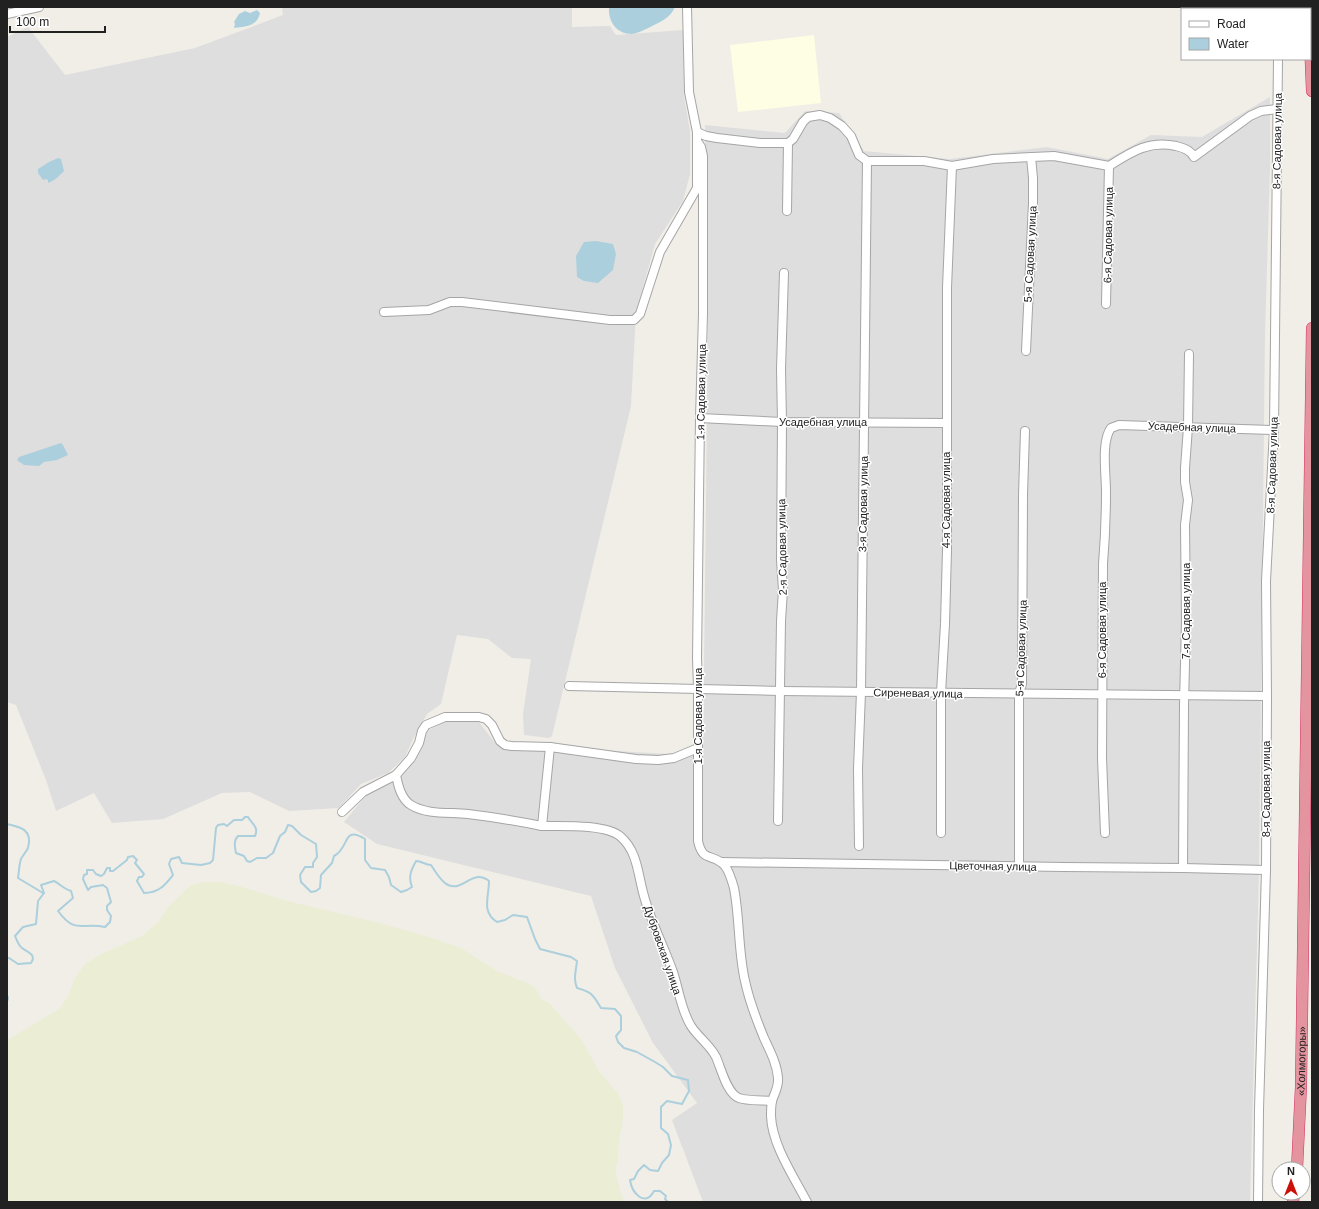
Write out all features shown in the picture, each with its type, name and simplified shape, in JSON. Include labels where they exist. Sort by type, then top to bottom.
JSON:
[{"type":"highway","points":[[1311,60],[1312,91]]},
{"type":"highway","name":"«Холмогоры»","points":[[1297,1161],[1301,1063],[1312,328]]},
{"type":"street","points":[[7,14],[39,7]]},
{"type":"street","name":"1-я Садовая улица","points":[[687,7],[689,92],[697,132],[697,141],[701,147],[703,156],[701,194],[703,314],[697,658],[698,840],[700,850],[705,856],[721,862]]},
{"type":"street","name":"8-я Садовая улица","points":[[1258,1202],[1259,1110],[1266,870],[1266,574],[1274,430],[1278,60]]},
{"type":"street","points":[[787,211],[788,143],[808,117],[815,115],[835,121],[842,126],[850,136],[859,155],[867,161],[924,161],[952,166],[992,159],[1054,156],[1109,166],[1138,149],[1155,144],[1178,146],[1192,152],[1194,157],[1250,116],[1261,111],[1277,109]]},
{"type":"street","points":[[697,132],[706,136],[724,139],[760,143],[788,143]]},
{"type":"street","name":"5-я Садовая улица","points":[[1026,351],[1033,178],[1031,157]]},
{"type":"street","name":"3-я Садовая улица","points":[[859,846],[858,769],[861,692],[865,422],[867,161]]},
{"type":"street","name":"4-я Садовая улица","points":[[941,833],[941,693],[947,550],[947,288],[952,166]]},
{"type":"street","name":"6-я Садовая улица","points":[[1106,304],[1109,166]]},
{"type":"street","points":[[384,312],[429,310],[450,302],[462,302],[610,320],[634,320],[640,314],[660,252],[701,194]]},
{"type":"street","name":"2-я Садовая улица","points":[[778,821],[781,621],[783,590],[781,560],[781,368],[784,273]]},
{"type":"street","name":"7-я Садовая улица","points":[[1183,868],[1186,621],[1185,525],[1188,500],[1185,482],[1185,468],[1190,354]]},
{"type":"street","name":"Усадебная улица","points":[[700,418],[782,422],[946,423]]},
{"type":"street","name":"Усадебная улица","points":[[1111,428],[1119,425],[1188,426],[1274,430]]},
{"type":"street","name":"6-я Садовая улица","points":[[1105,833],[1102,758],[1102,564],[1106,498],[1105,461],[1107,433],[1111,428]]},
{"type":"street","name":"5-я Садовая улица","points":[[1019,866],[1023,495],[1026,431]]},
{"type":"street","name":"Сиреневая улица","points":[[569,686],[780,691],[1267,696]]},
{"type":"street","points":[[342,812],[363,792],[396,775],[411,758],[426,725],[445,717],[479,717],[486,719],[492,725],[500,741],[505,745],[512,746],[550,747],[636,759],[658,760],[674,758],[698,748]]},
{"type":"street","points":[[542,826],[550,747]]},
{"type":"street","name":"Дубровская улица","points":[[396,775],[404,798],[410,805],[422,809],[443,813],[498,818],[542,826],[589,827],[607,831],[621,837],[632,850],[644,896],[673,973],[683,1009],[692,1027],[715,1056],[727,1085],[738,1098],[772,1101]]},
{"type":"street","points":[[721,862],[725,866],[734,887],[745,981],[761,1031],[779,1079],[772,1101],[771,1116],[773,1132],[781,1153],[807,1202]]},
{"type":"street","name":"Цветочная улица","points":[[721,862],[1266,870]]},
{"type":"shaded area","points":[[282,7],[572,7],[572,27],[610,26],[616,35],[683,30],[684,96],[690,131],[690,174],[683,201],[655,244],[636,313],[631,406],[552,736],[549,738],[524,735],[523,714],[531,659],[512,658],[488,639],[457,635],[441,704],[427,714],[405,757],[388,773],[361,784],[339,808],[289,811],[250,792],[222,793],[163,819],[112,823],[94,793],[56,811],[46,780],[16,705],[7,702],[7,37],[28,27],[65,75],[195,48],[283,15]]},
{"type":"shaded area","points":[[814,35],[821,103],[738,112],[730,45]]},
{"type":"shaded area","points":[[1270,97],[1270,167],[1265,336],[1259,873],[1250,1202],[703,1202],[672,1120],[697,1103],[653,1043],[615,968],[591,896],[377,844],[344,822],[367,794],[404,772],[429,730],[444,722],[479,722],[496,744],[703,756],[708,325],[705,125],[785,133],[805,111],[839,113],[864,151],[950,159],[1047,147],[1108,159],[1151,135],[1202,137]]},
{"type":"shaded area","points":[[202,882],[220,882],[238,886],[292,902],[384,924],[432,938],[461,948],[497,971],[532,985],[542,1000],[548,1002],[552,1006],[581,1039],[599,1071],[619,1095],[623,1106],[623,1118],[616,1173],[624,1202],[7,1202],[7,1040],[59,1009],[68,996],[74,980],[84,965],[99,955],[142,936],[159,921],[169,906],[191,885]]},
{"type":"water","points":[[609,7],[675,7],[671,14],[662,21],[642,31],[632,34],[622,32],[614,26],[610,17]]},
{"type":"water","points":[[257,10],[260,13],[256,21],[250,25],[234,28],[234,22],[239,14],[245,11],[250,13]]},
{"type":"water","points":[[58,158],[61,159],[64,171],[48,183],[48,180],[43,180],[38,173],[38,169]]},
{"type":"water","points":[[596,241],[613,244],[616,254],[613,270],[598,283],[584,281],[577,277],[576,256],[584,242]]},
{"type":"water","points":[[61,443],[68,455],[57,460],[44,462],[39,466],[24,465],[17,460],[19,457]]},
{"type":"waterway","points":[[44,893],[41,885],[54,881],[71,891],[73,898],[58,911],[64,918],[74,925],[105,927],[110,922],[111,916],[107,910],[107,906],[111,902],[107,888],[103,885],[91,887],[88,890],[83,879],[84,875],[87,874],[87,870],[93,870],[96,874],[101,876],[107,868],[110,868],[110,871],[113,871],[127,860],[128,857],[133,856],[137,860],[135,863],[144,874],[142,877],[139,877],[137,881],[144,893],[154,892],[164,885],[173,875],[169,864],[171,859],[179,857],[182,863],[201,865],[210,863],[213,860],[216,828],[218,825],[224,824],[227,826],[234,820],[242,820],[245,817],[248,817],[254,826],[256,830],[255,836],[238,836],[235,840],[235,844],[236,853],[244,856],[247,861],[250,862],[257,858],[266,858],[273,853],[280,836],[285,832],[288,825],[292,826],[301,835],[316,844],[317,857],[313,863],[313,867],[305,867],[300,875],[301,882],[311,892],[320,888],[321,875],[332,863],[334,856],[339,852],[349,836],[353,835],[358,835],[365,839],[365,860],[371,868],[385,870],[391,885],[401,892],[412,887],[410,880],[416,861],[431,865],[445,884],[448,885],[459,886],[473,878],[483,878],[489,881],[487,909],[492,918],[497,922],[505,920],[513,915],[527,917],[540,949],[571,957],[577,961],[575,978],[577,988],[592,995],[601,1008],[615,1009],[621,1016],[621,1030],[616,1036],[618,1042],[624,1048],[637,1052],[663,1067],[672,1076],[688,1080],[689,1091],[682,1104],[667,1101],[661,1107],[661,1128],[668,1134],[671,1145],[669,1155],[662,1163],[658,1171],[650,1170],[644,1165],[638,1171],[634,1179],[630,1180],[633,1190],[639,1197],[647,1198],[654,1191],[660,1191],[666,1196],[665,1199],[668,1202]]},
{"type":"waterway","points":[[7,824],[17,826],[25,830],[29,837],[28,848],[21,859],[19,866],[18,878],[43,893]]},
{"type":"waterway","points":[[7,958],[18,964],[31,963],[33,960],[32,955],[21,947],[15,936],[23,927],[36,924],[38,901],[44,893]]},
{"type":"waterway","points":[[7,995],[7,1002]]}]
